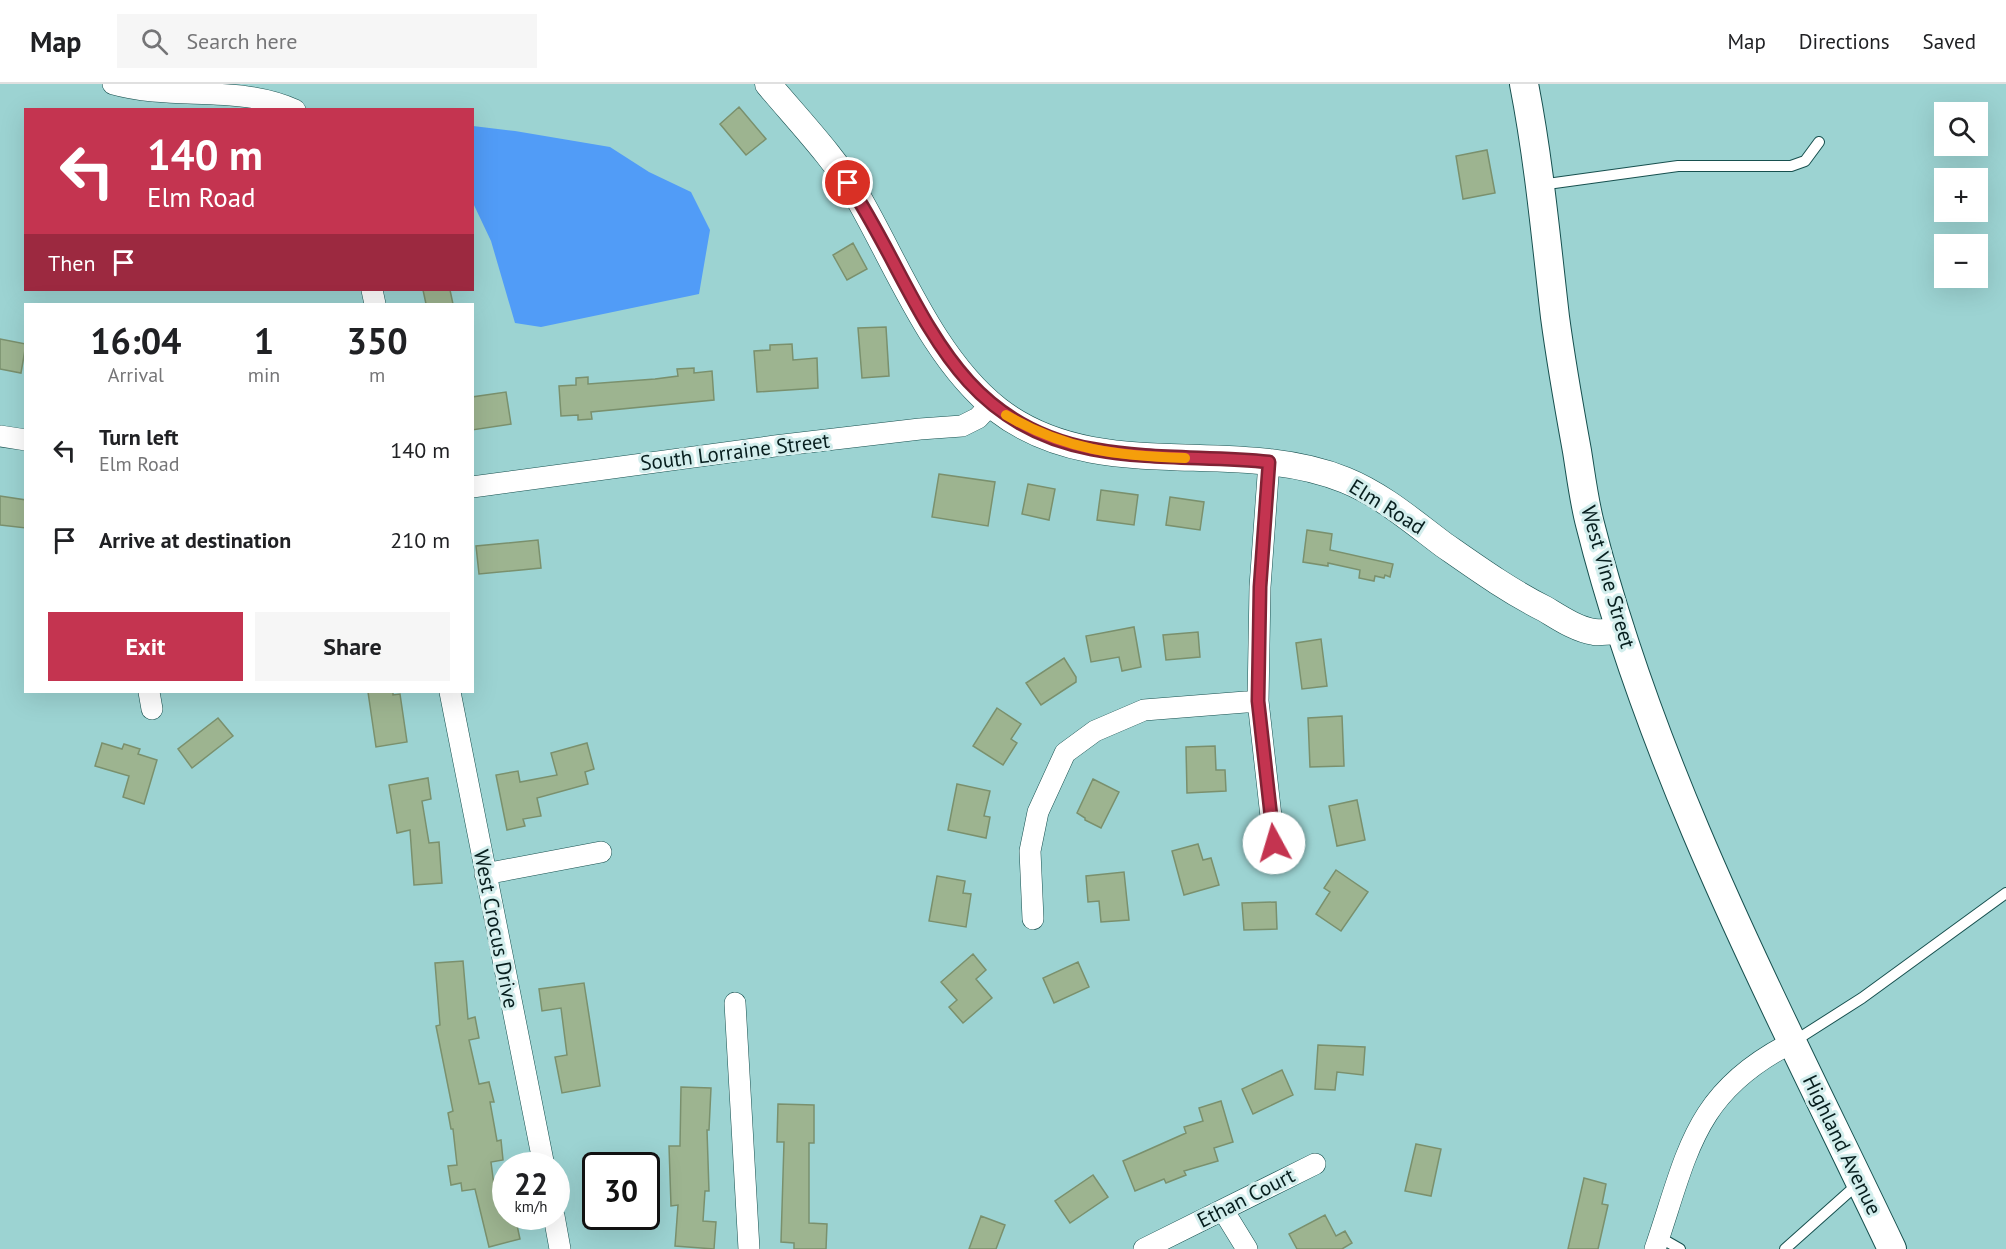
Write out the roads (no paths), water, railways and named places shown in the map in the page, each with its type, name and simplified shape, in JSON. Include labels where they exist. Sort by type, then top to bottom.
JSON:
[{"type":"main road","name":"West Vine Street","points":[[1524,84],[1534,139],[1556,321],[1589,520],[1621,630],[1674,779],[1704,850],[1793,1042]]},
{"type":"main road","name":"Highland Avenue","points":[[1793,1042],[1892,1249]]},
{"type":"street","points":[[113,84],[158,91],[245,92],[265,97],[290,108]]},
{"type":"street","name":"Elm Road","points":[[768,84],[858,197],[937,341],[955,368],[976,392],[1029,429],[1059,441],[1091,449],[1156,457],[1269,462],[1316,469],[1346,480],[1373,494],[1515,593],[1578,627],[1592,632],[1621,630]]},
{"type":"street","name":"South Lorraine Street","points":[[474,488],[775,446],[962,426],[978,418],[991,404]]},
{"type":"street","points":[[0,436],[24,440]]},
{"type":"street","points":[[1269,462],[1260,587],[1258,701],[1274,843]]},
{"type":"street","name":"West Crocus Drive","points":[[450,693],[541,1152]]},
{"type":"street","points":[[1033,920],[1030,851],[1038,812],[1065,753],[1095,731],[1144,710],[1258,701]]},
{"type":"street","points":[[485,874],[601,852]]},
{"type":"street","points":[[735,1003],[749,1249]]},
{"type":"street","points":[[1657,1243],[1701,1121],[1725,1089],[1771,1053],[1793,1042]]},
{"type":"street","name":"Ethan Court","points":[[1144,1249],[1315,1164]]},
{"type":"street","points":[[1223,1209],[1247,1249]]},
{"type":"street","points":[[557,1230],[560,1249]]},
{"type":"lane","points":[[1540,185],[1677,166],[1791,166],[1806,161],[1819,142]]},
{"type":"lane","points":[[1793,1042],[1862,999],[2006,893]]},
{"type":"lane","points":[[1785,1249],[1798,1244],[1860,1182]]},
{"type":"lane","points":[[1657,1243],[1680,1249]]},
{"type":"water","points":[[474,126],[610,147],[649,172],[691,192],[710,230],[699,294],[541,327],[515,323],[491,241],[474,205]]}]
